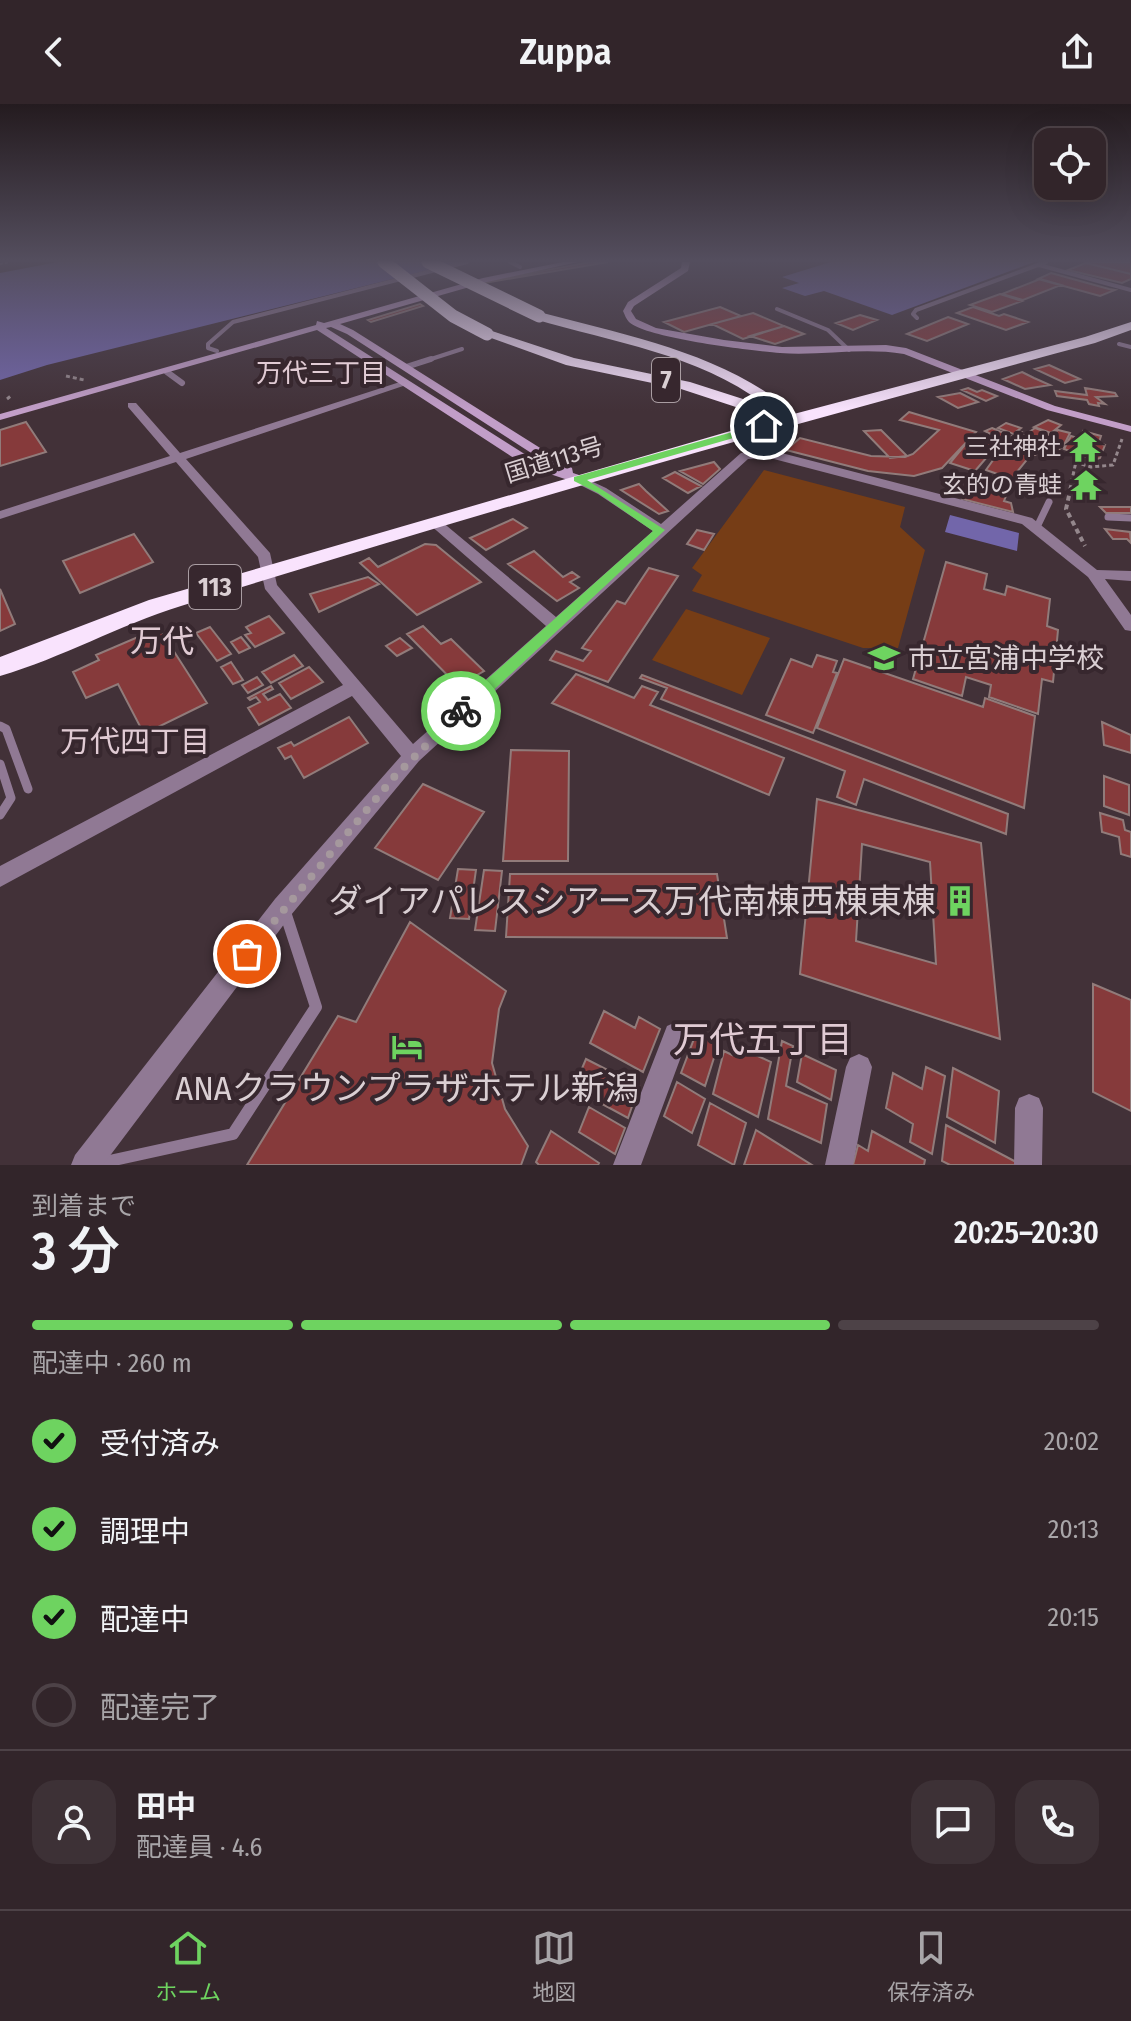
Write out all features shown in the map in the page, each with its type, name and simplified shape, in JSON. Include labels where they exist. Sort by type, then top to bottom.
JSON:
[{"type":"highway","name":"7","points":[[447,312],[487,334],[571,362],[685,385],[790,420]]},
{"type":"highway","name":"7","points":[[530,312],[671,350],[721,369],[763,395],[790,420]]},
{"type":"highway","name":"国道113号","points":[[0,667],[157,605],[268,571],[436,524],[699,444],[1090,340],[1131,326]]},
{"type":"highway","points":[[721,369],[775,394],[800,399],[882,395]]},
{"type":"highway","points":[[685,385],[698,393],[719,399],[738,416],[731,424],[699,444]]},
{"type":"street","points":[[65,398],[167,372],[367,312]]},
{"type":"street","points":[[0,417],[217,351],[378,312]]},
{"type":"street","points":[[627,312],[633,321],[654,330],[743,346],[898,349],[1051,408],[1129,432]]},
{"type":"street","points":[[335,324],[549,457],[578,479]]},
{"type":"street","points":[[320,325],[530,463],[578,479],[602,491],[660,530]]},
{"type":"street","points":[[0,515],[407,383]]},
{"type":"street","points":[[132,405],[265,556],[270,586],[412,756]]},
{"type":"street","points":[[751,430],[770,454]]},
{"type":"street","points":[[88,1165],[283,907],[412,756],[745,456],[770,454],[1007,515],[1037,527],[1093,574],[1131,626]]},
{"type":"street","points":[[436,524],[557,626]]},
{"type":"street","points":[[1093,574],[1131,576]]},
{"type":"street","points":[[0,877],[354,687]]},
{"type":"street","points":[[627,1165],[676,1035]]},
{"type":"street","points":[[839,1165],[859,1067]]},
{"type":"street","points":[[1028,1165],[1029,1108]]},
{"type":"lane","points":[[217,351],[208,348],[208,344],[233,322],[274,312]]},
{"type":"lane","points":[[783,312],[828,330],[849,350]]},
{"type":"lane","points":[[915,312],[913,314],[917,318]]},
{"type":"lane","points":[[1119,344],[1131,347]]},
{"type":"lane","points":[[406,367],[462,349]]},
{"type":"lane","points":[[167,372],[182,383]]},
{"type":"lane","points":[[1037,527],[1049,502]]},
{"type":"lane","points":[[1108,517],[1131,518]]},
{"type":"lane","points":[[0,726],[6,729],[28,789]]},
{"type":"lane","points":[[0,764],[11,798],[0,815]]},
{"type":"lane","points":[[88,1165],[233,1134],[316,1007],[283,907]]},
{"type":"path","points":[[66,376],[90,382]]},
{"type":"path","points":[[7,399],[12,395]]},
{"type":"path","points":[[1074,462],[1102,467],[1113,465],[1120,441],[1129,432]]},
{"type":"path","points":[[1077,457],[1066,509],[1095,568],[1093,574]]},
{"type":"shaded area","points":[[0,312],[262,312],[47,365],[0,380]]},
{"type":"shaded area","points":[[764,470],[905,507],[900,527],[925,550],[898,648],[863,648],[692,591],[702,575],[692,568]]},
{"type":"shaded area","points":[[950,515],[1019,533],[1017,551],[945,532]]},
{"type":"shaded area","points":[[686,609],[770,638],[742,695],[652,660]]},
{"type":"building","points":[[396,312],[405,312],[371,322],[368,320]]},
{"type":"building","points":[[703,312],[731,312],[741,316],[684,332],[664,322]]},
{"type":"building","points":[[986,312],[1028,322],[1006,330],[957,313]]},
{"type":"building","points":[[753,313],[784,326],[743,339],[712,324]]},
{"type":"building","points":[[860,315],[877,320],[853,330],[836,323]]},
{"type":"building","points":[[948,317],[968,324],[927,341],[907,334]]},
{"type":"building","points":[[784,326],[804,334],[775,344],[750,336]]},
{"type":"building","points":[[1049,365],[1080,379],[1065,383],[1035,369]]},
{"type":"building","points":[[1022,372],[1050,385],[1025,389],[1003,379]]},
{"type":"building","points":[[968,388],[997,396],[986,401],[962,390]]},
{"type":"building","points":[[1085,388],[1115,393],[1117,396],[1096,397],[1105,404],[1098,403],[1099,406],[1089,404],[1087,400],[1057,396],[1055,391],[1087,395]]},
{"type":"building","points":[[960,393],[978,402],[958,408],[938,397]]},
{"type":"building","points":[[909,412],[976,432],[942,468],[914,476],[868,471],[786,450],[800,438],[871,456],[905,457],[913,454],[939,430],[900,420]]},
{"type":"building","points":[[1048,420],[1061,425],[1051,433],[1034,427]]},
{"type":"building","points":[[26,422],[46,452],[0,466],[0,430]]},
{"type":"building","points":[[1006,423],[1021,428],[1017,431],[1021,432],[1016,435],[998,428]]},
{"type":"building","points":[[992,428],[1013,437],[1004,441],[985,431]]},
{"type":"building","points":[[1035,428],[1049,435],[1042,440],[1025,435]]},
{"type":"building","points":[[881,430],[907,456],[890,458],[864,431]]},
{"type":"building","points":[[1058,430],[1070,433],[1063,447],[1056,451],[1048,448],[1035,455],[1029,453]]},
{"type":"building","name":"三社神社","points":[[1083,431],[1101,436],[1099,442],[1094,442],[1105,445],[1100,458],[1094,460],[1064,449],[1071,436],[1084,440],[1080,437]]},
{"type":"building","points":[[973,435],[999,443],[975,471],[950,463]]},
{"type":"building","points":[[1004,445],[1030,456],[1016,473],[1044,480],[1038,488],[986,470]]},
{"type":"building","points":[[714,462],[720,469],[703,484],[680,471]]},
{"type":"building","points":[[675,472],[701,486],[688,493],[663,478]]},
{"type":"building","points":[[639,484],[668,511],[659,514],[621,490]]},
{"type":"building","points":[[973,487],[1006,496],[1004,501],[1011,503],[1013,512],[962,499],[968,497]]},
{"type":"building","points":[[1100,507],[1131,507],[1131,513],[1106,513]]},
{"type":"building","points":[[513,519],[527,528],[486,550],[470,538]]},
{"type":"building","points":[[1105,529],[1130,532],[1131,543],[1127,539],[1113,539]]},
{"type":"building","points":[[697,530],[714,534],[704,550],[687,544]]},
{"type":"building","points":[[134,534],[153,562],[80,593],[63,561]]},
{"type":"building","points":[[425,544],[436,545],[481,582],[417,615],[360,563],[369,558],[378,567]]},
{"type":"building","points":[[534,551],[563,577],[572,572],[579,577],[570,582],[579,588],[557,601],[508,564]]},
{"type":"building","points":[[946,562],[987,574],[984,589],[1005,595],[1007,586],[1050,599],[1047,626],[1058,630],[1053,682],[1042,679],[1038,714],[989,697],[991,685],[966,677],[962,696],[913,679]]},
{"type":"building","points":[[649,568],[678,576],[608,682],[550,660],[556,651],[583,661],[591,651],[582,648],[617,601],[625,604]]},
{"type":"building","points":[[368,577],[379,584],[319,612],[310,594]]},
{"type":"building","points":[[0,589],[15,624],[0,631]]},
{"type":"building","points":[[269,616],[284,633],[255,647],[245,635],[251,633],[246,627]]},
{"type":"building","points":[[423,626],[441,644],[451,639],[484,671],[458,686],[407,634]]},
{"type":"building","points":[[210,627],[231,654],[217,661],[196,633]]},
{"type":"building","points":[[159,628],[207,703],[144,734],[118,684],[86,698],[73,672],[99,660],[96,655]]},
{"type":"building","points":[[241,637],[250,648],[239,653],[231,642]]},
{"type":"building","points":[[400,638],[412,648],[397,656],[386,646]]},
{"type":"building","points":[[294,655],[303,666],[271,683],[262,672]]},
{"type":"building","points":[[817,655],[837,661],[833,672],[837,673],[813,733],[766,715],[791,659],[812,667]]},
{"type":"building","points":[[844,659],[983,707],[985,698],[1035,716],[1024,808],[817,728]]},
{"type":"building","points":[[231,662],[243,680],[233,684],[221,667]]},
{"type":"building","points":[[309,667],[323,682],[291,699],[279,683]]},
{"type":"building","points":[[576,674],[634,698],[642,686],[658,692],[650,705],[784,758],[769,795],[552,703]]},
{"type":"building","points":[[642,675],[1008,814],[1006,834],[864,779],[856,805],[837,797],[845,771],[661,699],[667,688],[640,678]]},
{"type":"building","points":[[257,677],[263,685],[248,693],[242,685]]},
{"type":"building","points":[[271,686],[273,689],[263,694],[268,700],[280,694],[291,708],[259,725],[248,708],[260,702],[256,697],[248,698]]},
{"type":"building","points":[[349,717],[368,743],[304,778],[291,756],[285,759],[278,748],[291,742],[294,746]]},
{"type":"building","points":[[1102,722],[1131,735],[1131,753],[1104,745]]},
{"type":"building","points":[[511,750],[569,751],[568,861],[503,861]]},
{"type":"building","points":[[1104,776],[1129,785],[1129,815],[1104,806]]},
{"type":"building","points":[[423,784],[484,812],[438,880],[375,848]]},
{"type":"building","name":"ダイアパレスシアース万代南棟西棟東棟","points":[[817,799],[981,843],[1000,1039],[800,974]],"holes":[[[862,844],[930,862],[936,964],[856,941]]]},
{"type":"building","points":[[1100,813],[1123,820],[1125,830],[1131,832],[1131,857],[1121,854],[1119,837],[1102,832]]},
{"type":"building","points":[[458,869],[476,870],[469,919],[450,918]]},
{"type":"building","points":[[484,870],[502,871],[495,931],[475,930]]},
{"type":"building","points":[[510,874],[717,874],[727,938],[506,937]]},
{"type":"building","name":"ANAクラウンプラザホテル新潟","points":[[410,922],[506,991],[499,1009],[492,1063],[505,1109],[528,1146],[521,1165],[247,1165],[338,1016],[356,1022]]},
{"type":"building","points":[[1093,984],[1131,1000],[1131,1111],[1093,1092]]},
{"type":"building","points":[[604,1011],[635,1028],[639,1017],[660,1029],[643,1072],[590,1043]]},
{"type":"building","points":[[697,1031],[719,1042],[705,1086],[681,1073]]},
{"type":"building","points":[[782,1041],[793,1046],[786,1086],[827,1104],[821,1143],[768,1119]]},
{"type":"building","points":[[734,1045],[771,1062],[758,1117],[713,1094],[724,1051],[732,1055]]},
{"type":"building","points":[[802,1054],[836,1070],[831,1100],[797,1082]]},
{"type":"building","points":[[586,1059],[639,1086],[628,1118],[580,1092],[587,1077],[580,1073]]},
{"type":"building","points":[[926,1067],[945,1076],[932,1154],[910,1142],[913,1124],[886,1108],[893,1073],[922,1089]]},
{"type":"building","points":[[953,1068],[999,1091],[995,1143],[947,1117]]},
{"type":"building","points":[[677,1082],[705,1099],[692,1133],[664,1116]]},
{"type":"building","points":[[710,1103],[746,1123],[734,1165],[698,1145]]},
{"type":"building","points":[[589,1107],[625,1128],[615,1154],[579,1132]]},
{"type":"building","points":[[946,1125],[1018,1165],[950,1165],[942,1161]]},
{"type":"building","points":[[756,1130],[812,1165],[744,1165]]},
{"type":"building","points":[[551,1131],[598,1165],[539,1165],[536,1162]]},
{"type":"building","points":[[872,1131],[925,1160],[924,1165],[853,1165],[858,1145],[868,1151]]},
{"type":"way so far","points":[[247,954],[283,907],[412,756],[461,711]]},
{"type":"place","name":"三社神社","points":[[1085,447]]},
{"type":"place","name":"玄的の青蛙","points":[[1086,485]]},
{"type":"place","name":"市立宮浦中学校","points":[[884,658]]},
{"type":"place","name":"ダイアパレスシアース万代南棟西棟東棟","points":[[960,901]]},
{"type":"place","name":"ANAクラウンプラザホテル新潟","points":[[407,1047]]},
{"type":"district","name":"万代三丁目","points":[[321,373]]},
{"type":"district","name":"万代","points":[[162,641]]},
{"type":"district","name":"万代四丁目","points":[[135,742]]},
{"type":"district","name":"万代五丁目","points":[[763,1040]]},
{"type":"route","points":[[461,711],[660,530],[602,491],[578,479],[764,426]]}]
